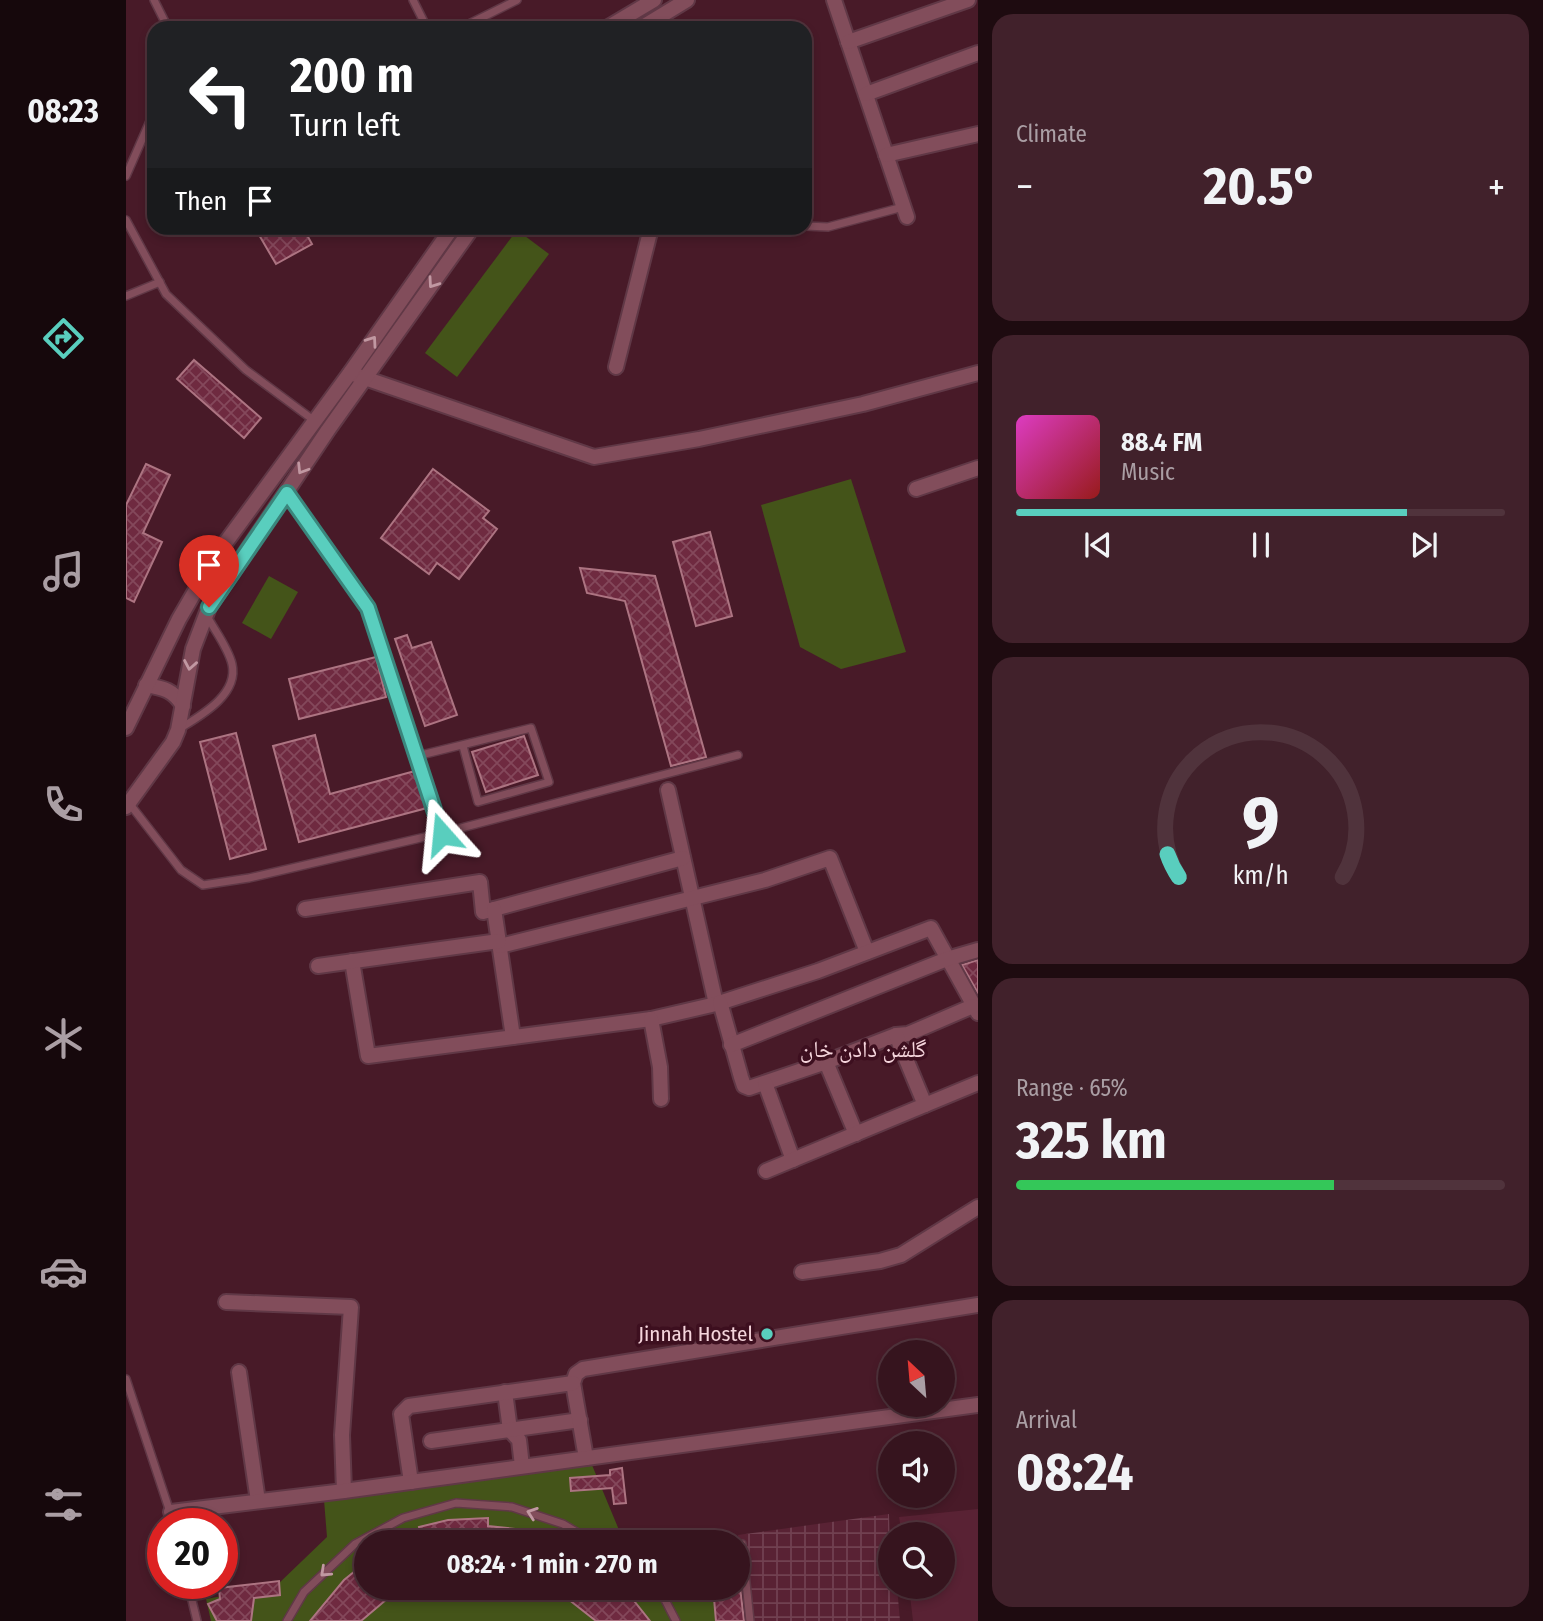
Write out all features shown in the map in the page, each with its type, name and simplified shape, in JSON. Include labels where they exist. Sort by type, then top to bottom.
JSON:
[{"type":"street","points":[[619,21],[654,0]]},
{"type":"street","points":[[652,21],[687,0]]},
{"type":"street","points":[[834,0],[905,212]]},
{"type":"street","points":[[848,42],[968,0]]},
{"type":"street","points":[[866,94],[978,53]]},
{"type":"street","points":[[886,155],[978,134]]},
{"type":"street","points":[[126,728],[190,598],[215,556],[350,373],[447,235]]},
{"type":"street","points":[[127,805],[173,742],[178,730],[193,649],[207,610],[328,430],[467,235]]},
{"type":"street","points":[[616,367],[649,235]]},
{"type":"street","points":[[350,373],[594,457],[699,439],[863,404],[978,373]]},
{"type":"street","points":[[916,489],[978,468]]},
{"type":"street","points":[[190,598],[207,610]]},
{"type":"street","points":[[146,685],[167,688],[177,696],[183,706]]},
{"type":"street","points":[[352,961],[368,1056],[651,1019],[718,1003],[818,971],[931,928],[976,1010],[908,1034],[896,1035],[765,1083],[749,1088],[744,1086],[718,1003],[668,790]]},
{"type":"street","points":[[305,909],[480,882],[483,912],[683,858]]},
{"type":"street","points":[[318,966],[499,943],[765,880],[830,858],[867,952]]},
{"type":"street","points":[[494,909],[513,1037]]},
{"type":"street","points":[[731,1045],[947,959],[978,950]]},
{"type":"street","points":[[651,1019],[660,1067],[661,1099]]},
{"type":"street","points":[[896,1035],[925,1105]]},
{"type":"street","points":[[826,1062],[856,1134]]},
{"type":"street","points":[[765,1083],[793,1160]]},
{"type":"street","points":[[766,1171],[978,1083]]},
{"type":"street","points":[[802,1272],[880,1261],[901,1255],[978,1207]]},
{"type":"street","points":[[226,1302],[351,1307],[342,1435],[344,1491]]},
{"type":"street","points":[[586,1458],[573,1383],[576,1374],[583,1369],[978,1305]]},
{"type":"street","points":[[239,1372],[258,1501]]},
{"type":"street","points":[[411,1482],[401,1414],[403,1409],[573,1383]]},
{"type":"street","points":[[505,1392],[510,1430],[520,1440],[523,1466]]},
{"type":"street","points":[[223,1508],[258,1501],[978,1405]]},
{"type":"street","points":[[431,1441],[580,1420]]},
{"type":"lane","points":[[153,0],[165,21]]},
{"type":"lane","points":[[413,0],[424,21]]},
{"type":"lane","points":[[475,21],[517,0]]},
{"type":"lane","points":[[126,176],[147,128]]},
{"type":"lane","points":[[812,226],[828,227],[905,212]]},
{"type":"lane","points":[[126,220],[166,294],[246,370],[328,430]]},
{"type":"lane","points":[[126,296],[160,282]]},
{"type":"lane","points":[[287,493],[368,608],[442,834]]},
{"type":"lane","points":[[178,730],[216,703],[225,694],[231,678],[233,668],[230,659],[207,610]]},
{"type":"lane","points":[[416,757],[531,728],[549,782],[478,802],[463,746]]},
{"type":"lane","points":[[127,805],[181,870],[203,884],[249,878],[442,834],[738,755]]},
{"type":"lane","points":[[126,1379],[170,1508]]},
{"type":"lane","points":[[380,1530],[402,1518],[456,1503],[512,1507],[572,1530]]},
{"type":"lane","points":[[287,1621],[304,1592],[354,1545]]},
{"type":"lane","points":[[192,1599],[197,1621]]},
{"type":"lane","points":[[665,1600],[676,1621]]},
{"type":"lane","points":[[748,1600],[750,1621]]},
{"type":"shaded area","points":[[978,1509],[978,1621],[913,1621],[910,1599],[955,1599],[955,1522],[900,1522],[899,1517]]},
{"type":"shaded area","points":[[889,1514],[889,1522],[878,1522],[878,1599],[898,1599],[900,1621],[749,1621],[746,1600],[750,1600],[750,1533]]},
{"type":"green space","points":[[513,235],[524,235],[549,254],[457,377],[425,353]]},
{"type":"green space","points":[[851,479],[906,652],[841,669],[800,647],[761,505]]},
{"type":"green space","points":[[269,576],[298,592],[271,639],[242,623]]},
{"type":"green space","points":[[592,1465],[619,1530],[354,1530],[354,1600],[734,1600],[736,1621],[211,1621],[206,1599],[238,1599],[238,1593],[276,1586],[327,1537],[324,1500]]},
{"type":"building","points":[[259,235],[307,235],[312,244],[276,264]]},
{"type":"building","points":[[194,360],[261,418],[244,438],[177,379]]},
{"type":"building","points":[[146,464],[170,475],[143,533],[162,542],[134,602],[126,598],[126,505]]},
{"type":"building","points":[[433,469],[489,511],[483,518],[497,529],[459,579],[437,563],[429,574],[381,538]]},
{"type":"building","points":[[710,532],[732,616],[696,626],[673,542]]},
{"type":"building","points":[[580,568],[655,576],[706,757],[671,766],[625,601],[587,593]]},
{"type":"building","points":[[407,635],[412,648],[431,642],[457,715],[425,726],[395,639]]},
{"type":"building","points":[[376,657],[386,697],[299,719],[289,679]]},
{"type":"building","points":[[236,733],[266,849],[230,859],[200,742]]},
{"type":"building","points":[[315,735],[330,794],[415,771],[427,808],[299,842],[273,746]]},
{"type":"building","points":[[524,736],[538,775],[486,792],[472,752]]},
{"type":"building","points":[[978,960],[978,993],[962,965]]},
{"type":"building","points":[[622,1468],[626,1503],[614,1504],[612,1488],[571,1491],[570,1478],[610,1475],[610,1470]]},
{"type":"building","points":[[488,1518],[488,1526],[525,1530],[420,1530],[419,1527],[448,1520]]},
{"type":"building","points":[[354,1572],[354,1600],[386,1600],[361,1621],[310,1621]]},
{"type":"building","points":[[279,1581],[280,1595],[254,1598],[251,1621],[217,1621],[208,1604],[220,1599],[238,1599],[238,1586]]},
{"type":"building","points":[[569,1600],[633,1600],[650,1621],[596,1621]]},
{"type":"building","points":[[714,1600],[742,1600],[744,1621],[716,1621]]},
{"type":"place","name":"Jinnah Hostel","points":[[767,1334]]},
{"type":"district","name":"گلشن دادن خان","points":[[863,1049]]},
{"type":"route","points":[[209,607],[287,493],[368,608],[442,834]]}]
